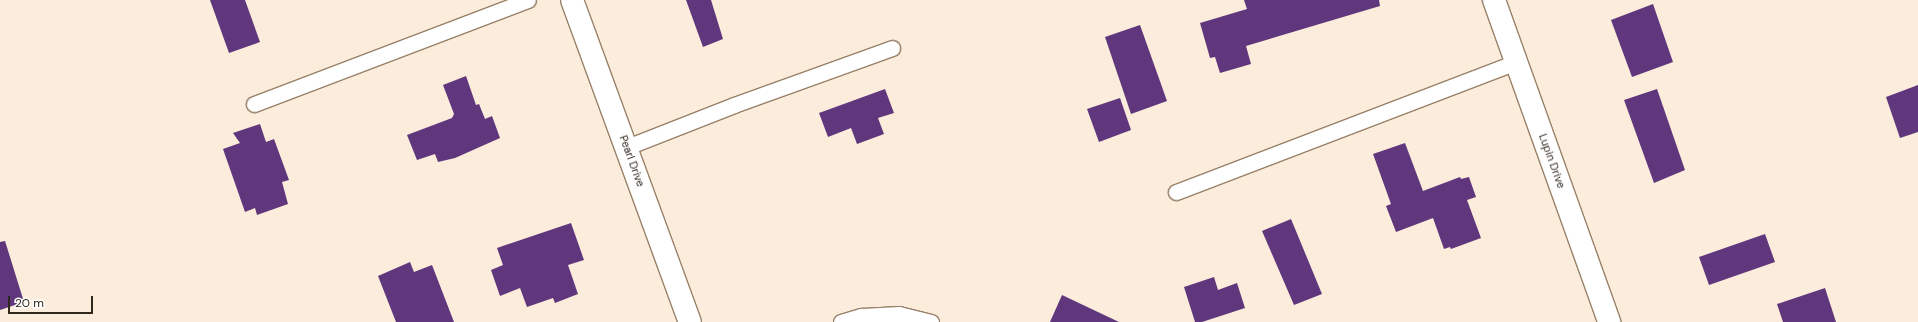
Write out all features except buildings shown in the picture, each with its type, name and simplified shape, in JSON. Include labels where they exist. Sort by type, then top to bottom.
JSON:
[{"type":"street","name":"Pearl Drive","points":[[572,0],[627,147],[686,321]]},
{"type":"street","name":"Lupin Drive","points":[[1494,0],[1609,322]]},
{"type":"lane","points":[[254,104],[528,0]]},
{"type":"lane","points":[[627,147],[734,105],[892,48]]},
{"type":"lane","points":[[1176,192],[1517,62]]},
{"type":"lane","points":[[841,322],[861,316],[899,314],[930,322]]}]
